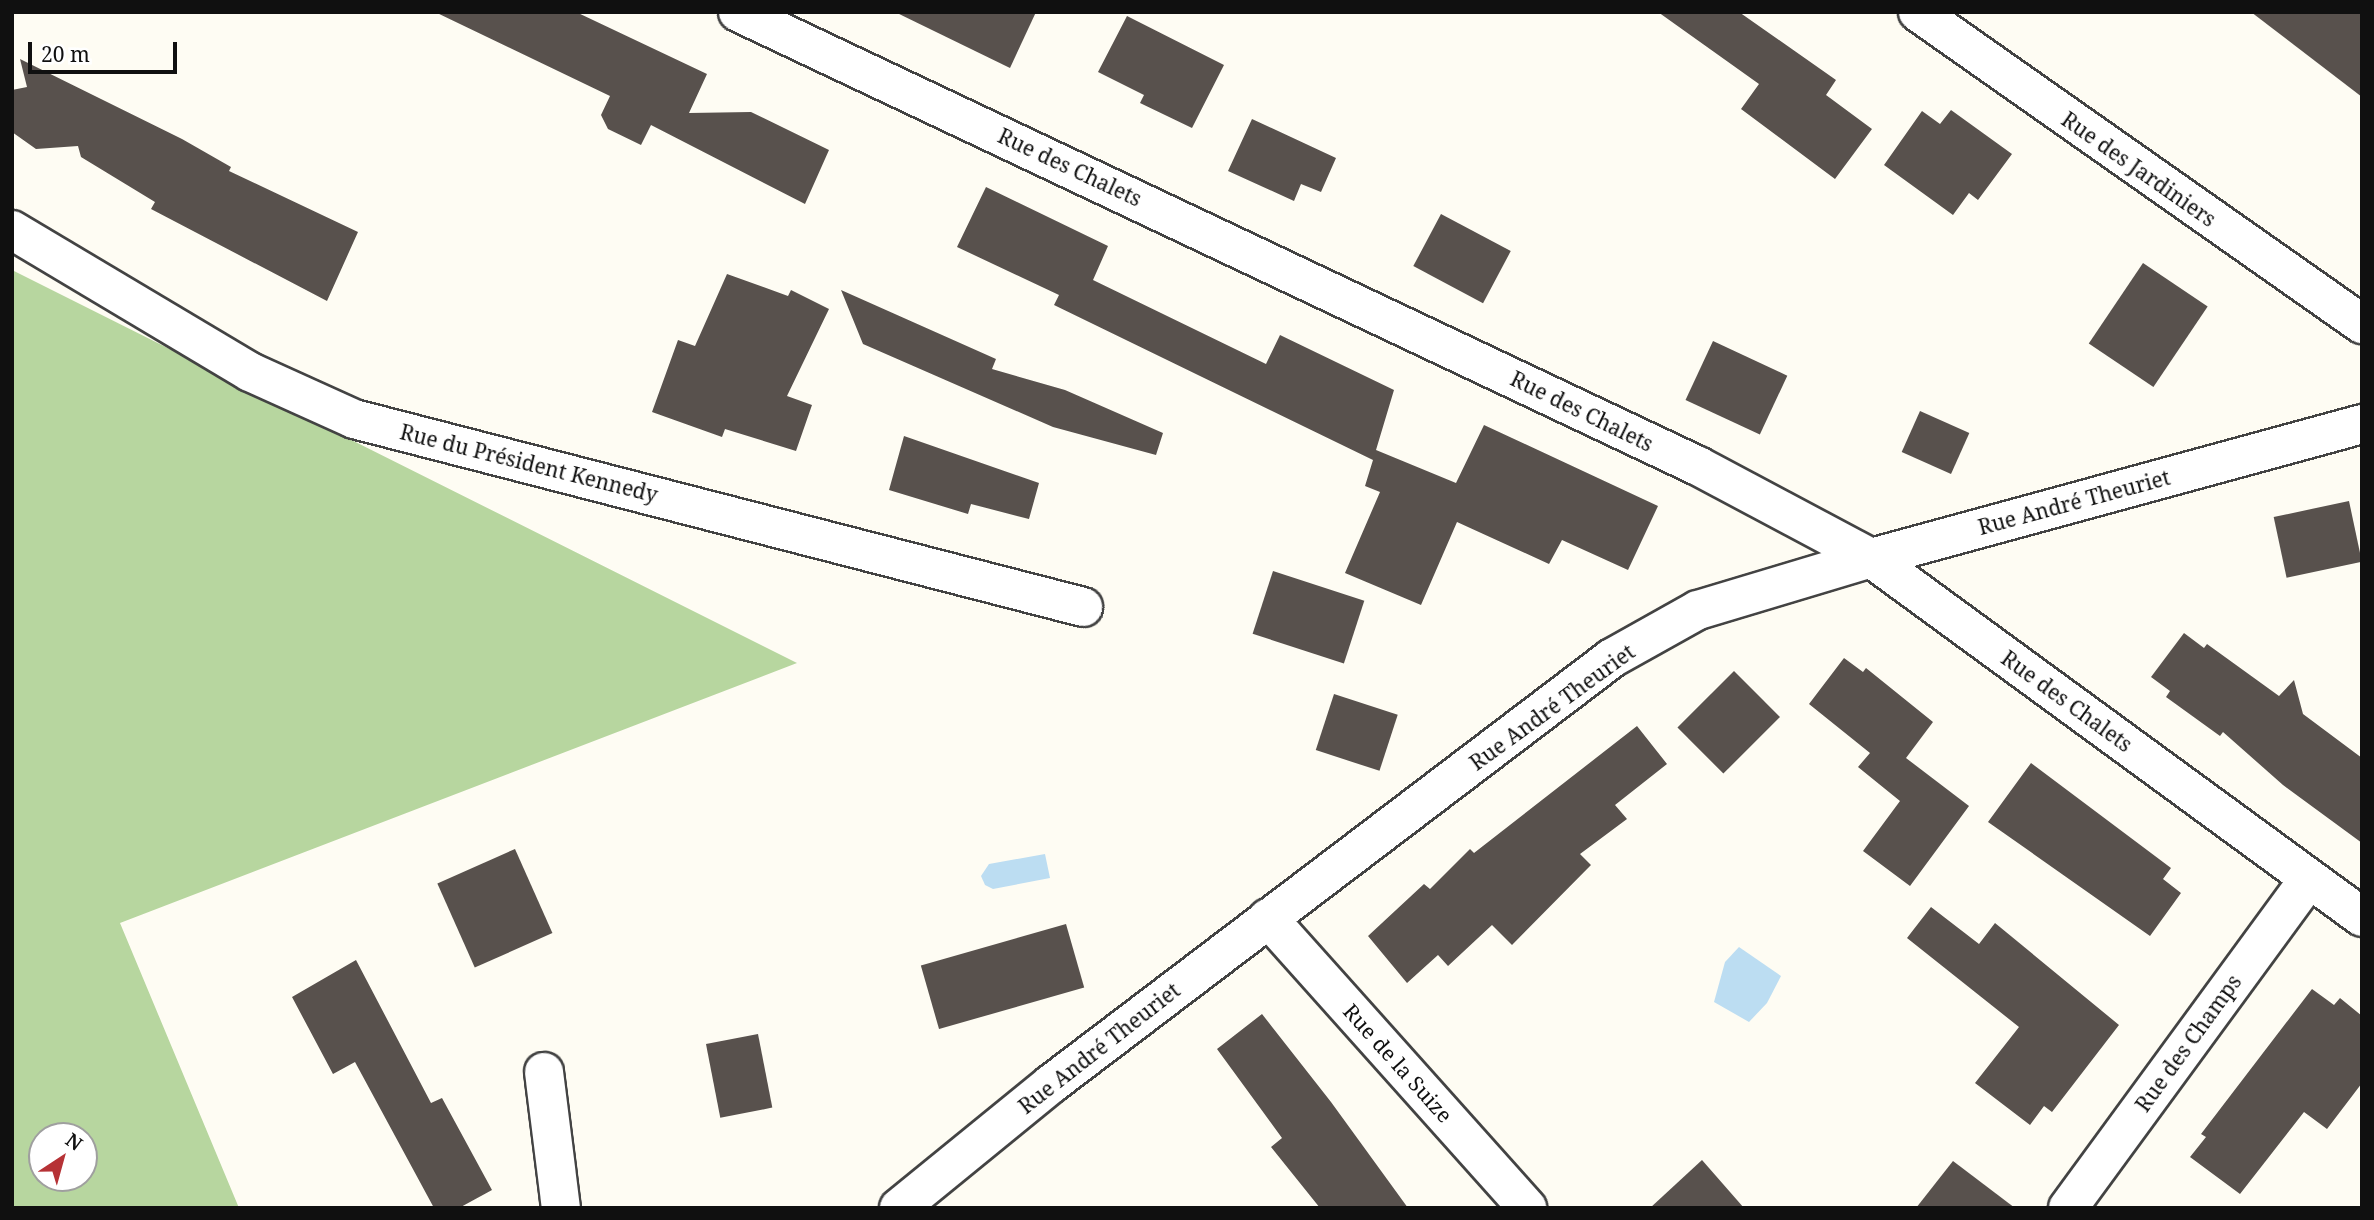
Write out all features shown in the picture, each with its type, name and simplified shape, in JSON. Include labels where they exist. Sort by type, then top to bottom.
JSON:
[{"type":"street","name":"Rue des Chalets","points":[[738,12],[1686,460],[1871,558],[2362,917]]},
{"type":"street","name":"Rue des Jardiniers","points":[[1918,12],[2362,324]]},
{"type":"street","name":"Rue du Président Kennedy","points":[[12,230],[250,372],[354,419],[1083,607]]},
{"type":"street","name":"Rue André Theuriet","points":[[899,1208],[1051,1084],[1612,658],[1698,610],[1871,558],[2362,424]]},
{"type":"street","name":"Rue des Champs","points":[[2068,1208],[2309,878]]},
{"type":"street","name":"Rue de la Suize","points":[[1268,918],[1527,1208]]},
{"type":"street","points":[[544,1072],[561,1208]]},
{"type":"green space","points":[[12,270],[797,663],[120,923],[239,1208],[12,1208]]},
{"type":"water","points":[[1045,854],[1050,878],[993,889],[985,885],[981,876],[989,864]]},
{"type":"water","points":[[1739,947],[1781,976],[1767,1003],[1749,1022],[1714,1002],[1725,962]]},
{"type":"building","points":[[435,12],[576,12],[707,74],[689,113],[751,112],[829,150],[805,204],[651,125],[641,145],[608,129],[601,115],[610,96]]},
{"type":"building","points":[[895,12],[1036,12],[1010,68]]},
{"type":"building","points":[[1658,12],[1739,12],[1836,80],[1826,95],[1872,129],[1835,179],[1741,109],[1759,84]]},
{"type":"building","points":[[2251,12],[2362,12],[2362,97]]},
{"type":"building","points":[[1127,16],[1224,65],[1192,128],[1140,103],[1144,95],[1098,72]]},
{"type":"building","points":[[20,59],[182,139],[231,167],[229,171],[358,232],[327,301],[151,209],[155,202],[81,157],[78,146],[36,149],[12,132],[12,90],[27,87]]},
{"type":"building","points":[[1951,110],[2012,154],[1978,200],[1969,193],[1953,215],[1884,165],[1922,111],[1940,124]]},
{"type":"building","points":[[1252,119],[1336,158],[1321,192],[1301,184],[1294,201],[1228,171]]},
{"type":"building","points":[[986,187],[1108,246],[1093,280],[1266,364],[1280,335],[1394,390],[1376,450],[1456,483],[1484,425],[1658,506],[1628,570],[1562,540],[1549,564],[1457,522],[1421,605],[1345,573],[1380,492],[1365,486],[1373,460],[1054,305],[1059,295],[957,247]]},
{"type":"building","points":[[1441,214],[1511,251],[1483,303],[1413,266]]},
{"type":"building","points":[[2143,263],[2208,307],[2153,387],[2089,343]]},
{"type":"building","points":[[727,274],[788,296],[791,290],[829,309],[787,396],[812,405],[796,451],[725,429],[722,437],[652,412],[678,340],[695,346]]},
{"type":"building","points":[[841,290],[996,359],[992,369],[1065,390],[1163,433],[1156,455],[1053,427],[863,344]]},
{"type":"building","points":[[1713,341],[1787,376],[1760,435],[1686,400]]},
{"type":"building","points":[[1920,411],[1969,433],[1951,474],[1902,452]]},
{"type":"building","points":[[904,436],[1039,483],[1029,519],[971,504],[968,514],[889,490]]},
{"type":"building","points":[[2349,501],[2362,562],[2287,578],[2274,517]]},
{"type":"building","points":[[1273,571],[1364,601],[1344,663],[1253,634]]},
{"type":"building","points":[[2184,633],[2204,648],[2207,644],[2279,696],[2294,680],[2303,714],[2362,758],[2362,843],[2283,785],[2223,732],[2220,736],[2166,697],[2170,691],[2151,677]]},
{"type":"building","points":[[1844,658],[1863,672],[1866,668],[1933,722],[1906,758],[1969,806],[1910,886],[1863,851],[1900,801],[1858,767],[1870,753],[1809,704]]},
{"type":"building","points":[[1734,671],[1780,717],[1723,774],[1677,728]]},
{"type":"building","points":[[1334,694],[1398,715],[1379,771],[1316,750]]},
{"type":"building","points":[[1637,726],[1667,764],[1615,805],[1627,819],[1580,854],[1591,865],[1512,945],[1492,925],[1448,966],[1438,955],[1407,983],[1368,936],[1424,884],[1430,889],[1470,849],[1474,853]]},
{"type":"building","points":[[2031,763],[2171,868],[2163,879],[2181,893],[2150,936],[1988,822]]},
{"type":"building","points":[[515,849],[552,933],[475,968],[437,884]]},
{"type":"building","points":[[1931,907],[1979,944],[1995,923],[2119,1025],[2052,1112],[2044,1106],[2030,1125],[1975,1083],[2019,1027],[1907,938]]},
{"type":"building","points":[[1066,924],[1084,987],[939,1029],[921,966]]},
{"type":"building","points":[[356,960],[431,1103],[442,1098],[492,1190],[459,1208],[434,1208],[355,1062],[333,1074],[292,997]]},
{"type":"building","points":[[2312,989],[2334,1005],[2340,998],[2362,1016],[2362,1083],[2327,1129],[2304,1112],[2240,1194],[2190,1157],[2206,1137],[2201,1134]]},
{"type":"building","points":[[1262,1014],[1331,1102],[1408,1208],[1320,1208],[1271,1147],[1282,1138],[1217,1049]]},
{"type":"building","points":[[758,1034],[772,1108],[720,1118],[706,1044]]},
{"type":"building","points":[[1702,1160],[1744,1208],[1650,1208]]},
{"type":"building","points":[[1953,1161],[2015,1208],[1916,1208]]}]
